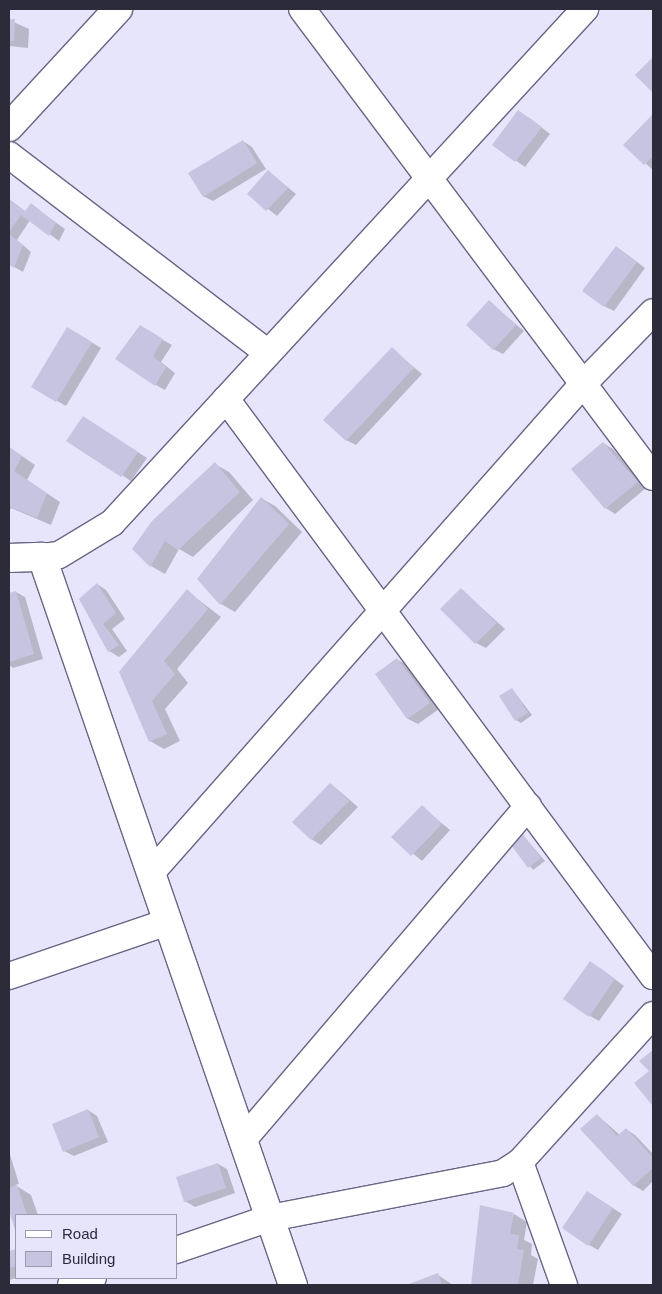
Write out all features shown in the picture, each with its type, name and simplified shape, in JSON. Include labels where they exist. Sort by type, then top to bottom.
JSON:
[{"type":"street","points":[[9,127],[118,9]]},
{"type":"street","points":[[302,9],[653,477]]},
{"type":"street","points":[[9,558],[59,555],[112,522],[585,9]]},
{"type":"street","points":[[9,155],[268,353]]},
{"type":"street","points":[[151,873],[384,612],[583,384],[653,312]]},
{"type":"street","points":[[226,399],[653,976]]},
{"type":"street","points":[[42,557],[293,1285]]},
{"type":"street","points":[[244,1140],[528,806]]},
{"type":"street","points":[[9,976],[168,922]]},
{"type":"street","points":[[178,1249],[270,1218],[503,1173],[520,1162],[653,1015]]},
{"type":"street","points":[[520,1162],[564,1285]]},
{"type":"street","points":[[71,1285],[90,1279]]},
{"type":"building","points":[[9,19],[15,19],[14,41],[9,41]]},
{"type":"building","points":[[653,57],[653,93],[635,75]]},
{"type":"building","points":[[518,110],[542,127],[515,162],[492,145]]},
{"type":"building","points":[[653,114],[653,156],[644,165],[623,145]]},
{"type":"building","points":[[243,140],[257,163],[203,197],[188,173]]},
{"type":"building","points":[[268,170],[288,188],[266,211],[247,194]]},
{"type":"building","points":[[9,199],[25,211],[31,203],[56,223],[49,236],[21,215],[9,232]]},
{"type":"building","points":[[9,234],[23,245],[14,268],[9,265]]},
{"type":"building","points":[[616,246],[637,262],[604,307],[582,291]]},
{"type":"building","points":[[489,300],[516,325],[493,350],[466,325]]},
{"type":"building","points":[[140,325],[163,339],[153,356],[166,367],[155,386],[115,359]]},
{"type":"building","points":[[67,327],[92,342],[56,402],[31,387]]},
{"type":"building","points":[[392,347],[414,368],[346,441],[323,420]]},
{"type":"building","points":[[83,416],[138,452],[121,477],[66,441]]},
{"type":"building","points":[[603,442],[638,482],[605,509],[571,469]]},
{"type":"building","points":[[9,447],[22,456],[14,471],[47,493],[37,518],[9,506]]},
{"type":"building","points":[[215,462],[240,492],[178,550],[165,541],[150,567],[132,549],[152,521]]},
{"type":"building","points":[[261,497],[289,524],[220,605],[197,579]]},
{"type":"building","points":[[97,583],[116,613],[103,624],[119,645],[108,652],[79,599]]},
{"type":"building","points":[[461,588],[497,623],[475,644],[440,609]]},
{"type":"building","points":[[187,589],[208,609],[164,661],[175,674],[152,701],[167,734],[149,742],[119,672]]},
{"type":"building","points":[[16,591],[34,654],[9,662],[9,593]]},
{"type":"building","points":[[397,658],[430,703],[407,719],[375,674]]},
{"type":"building","points":[[512,688],[528,713],[515,721],[499,696]]},
{"type":"building","points":[[330,783],[349,801],[311,840],[292,822]]},
{"type":"building","points":[[422,805],[442,824],[411,856],[391,837]]},
{"type":"building","points":[[521,832],[541,858],[528,868],[508,841]]},
{"type":"building","points":[[590,961],[615,979],[589,1017],[563,999]]},
{"type":"building","points":[[653,1050],[652,1105],[634,1083],[649,1071],[639,1061]]},
{"type":"building","points":[[88,1109],[99,1137],[63,1152],[52,1124]]},
{"type":"building","points":[[597,1114],[617,1136],[626,1128],[653,1158],[653,1168],[633,1186],[580,1129]]},
{"type":"building","points":[[218,1163],[226,1188],[184,1202],[176,1177]]},
{"type":"building","points":[[17,1185],[27,1214],[15,1214],[15,1230],[9,1211],[9,1188]]},
{"type":"building","points":[[587,1191],[613,1208],[588,1246],[562,1228]]},
{"type":"building","points":[[480,1205],[514,1213],[510,1234],[519,1235],[517,1249],[524,1250],[518,1285],[471,1285]]},
{"type":"building","points":[[15,1249],[15,1266],[9,1268],[9,1251]]},
{"type":"building","points":[[438,1273],[442,1285],[406,1285]]}]
